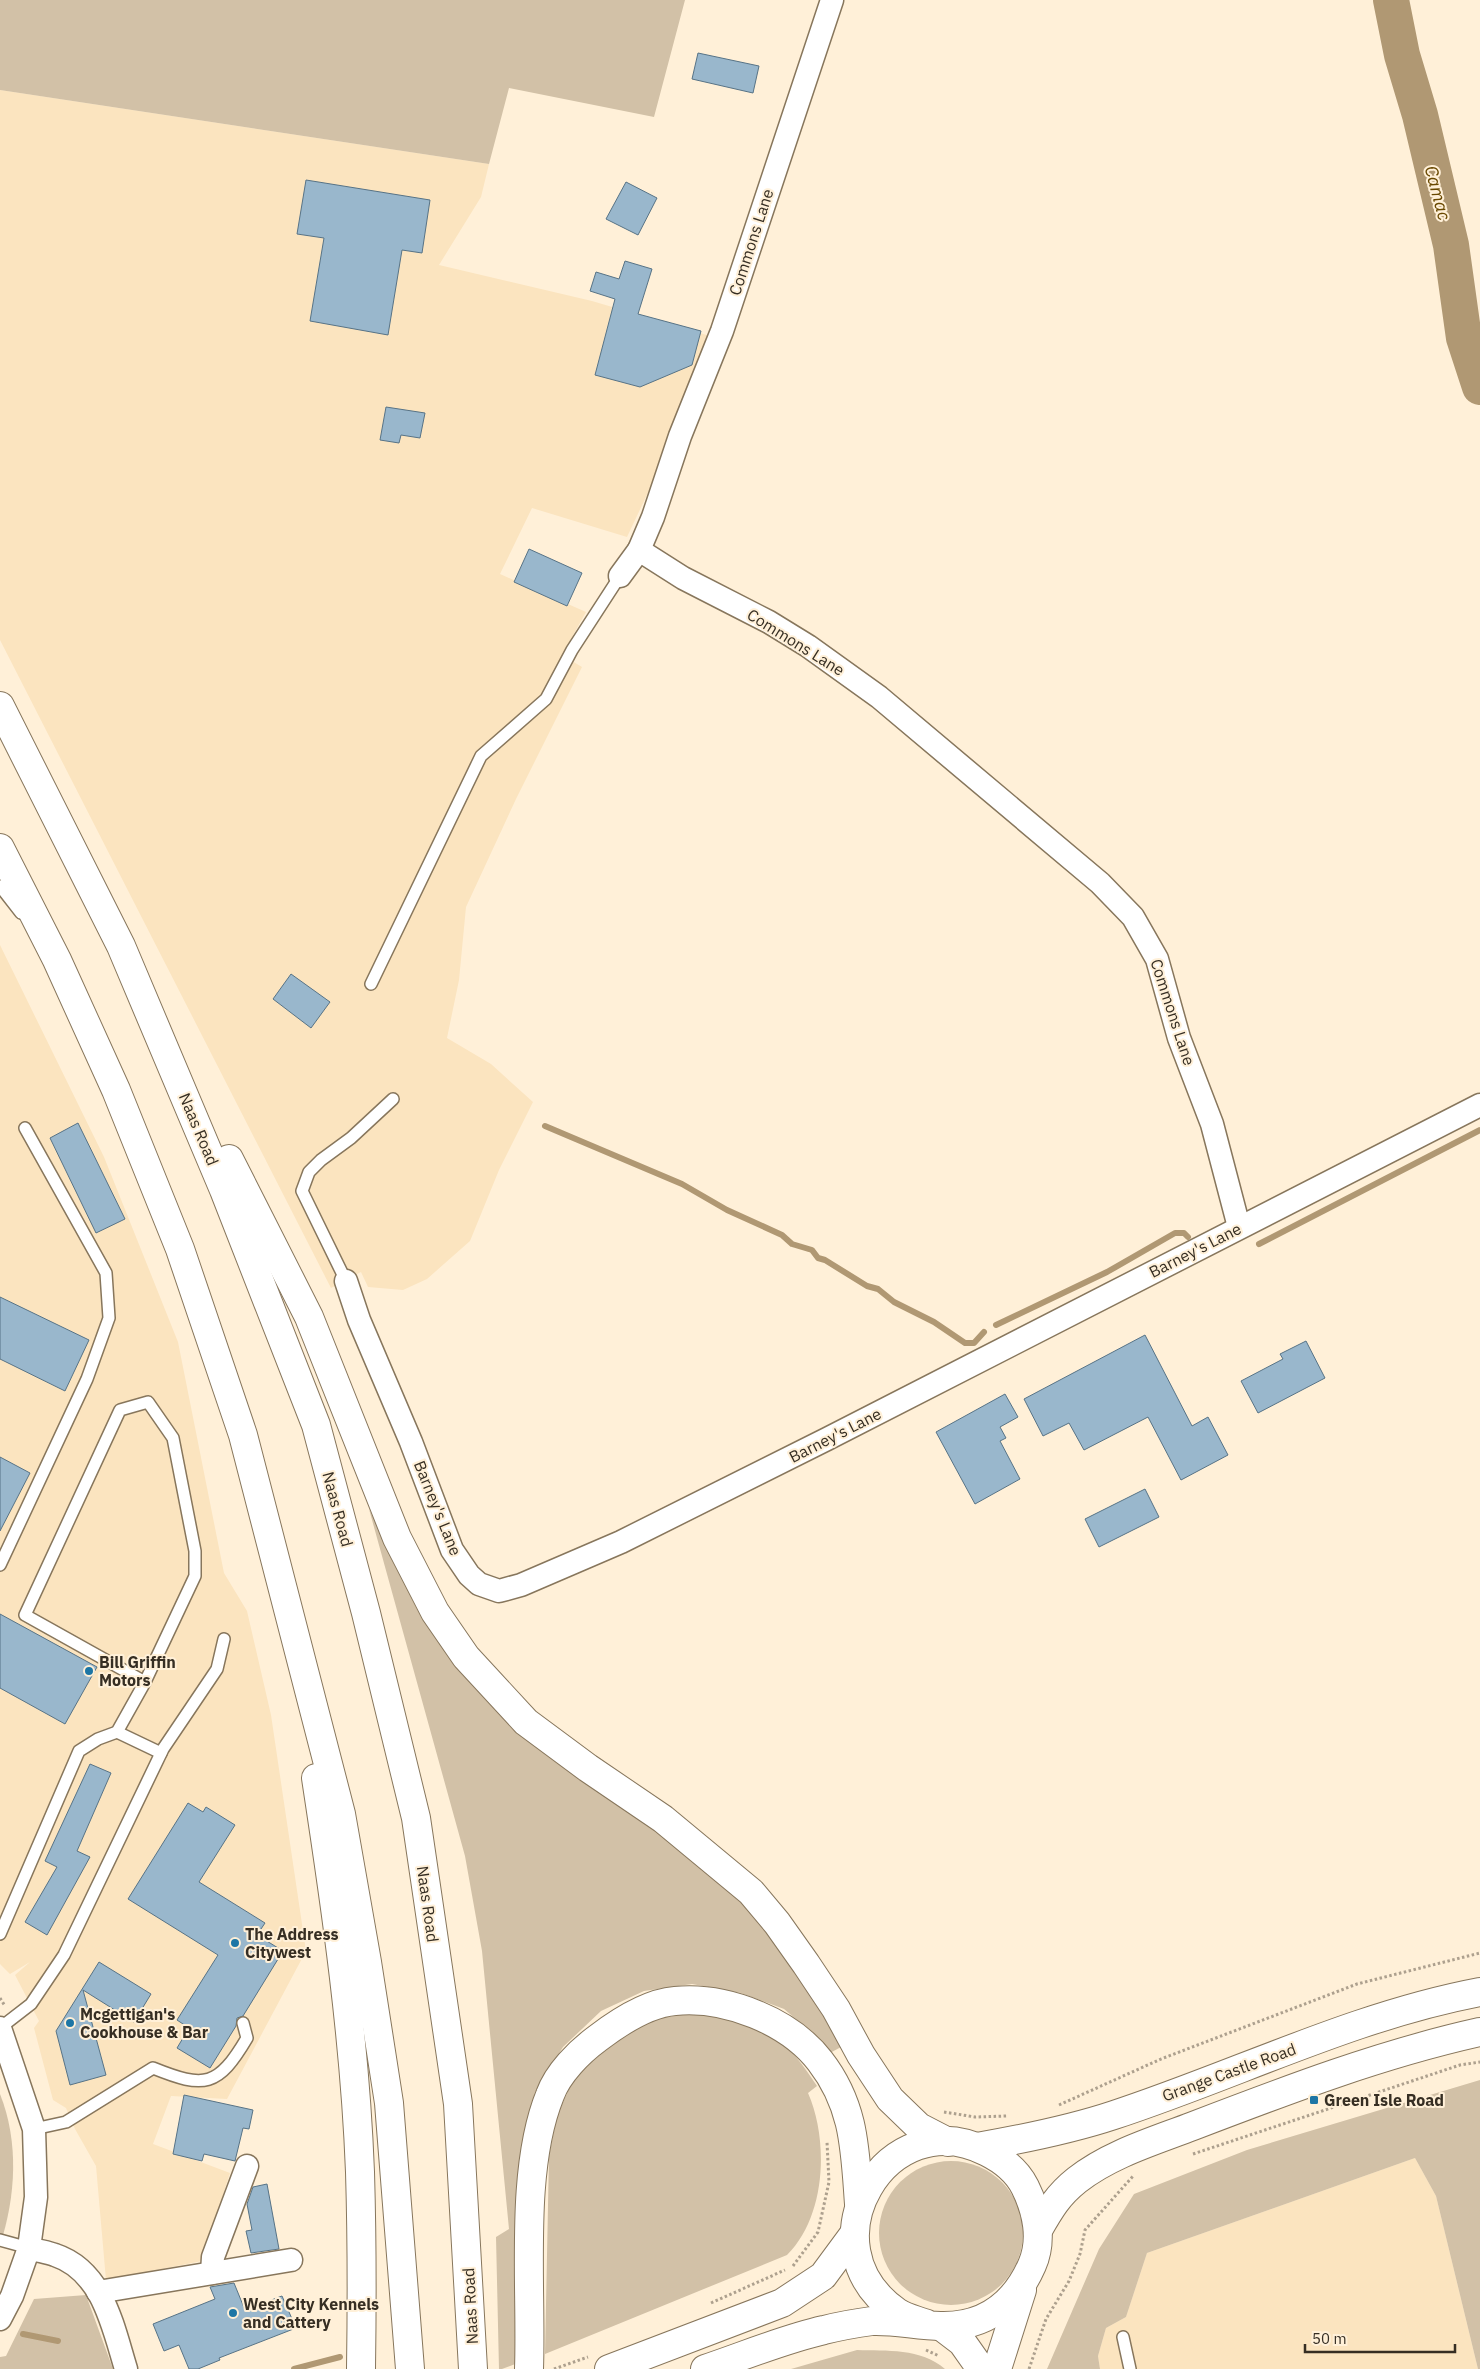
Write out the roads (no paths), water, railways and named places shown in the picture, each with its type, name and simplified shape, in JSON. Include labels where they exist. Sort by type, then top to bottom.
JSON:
[{"type":"main road","name":"Naas Road","points":[[0,706],[121,946],[224,1190],[316,1425],[366,1614],[416,1818],[458,2104],[473,2369]]},
{"type":"main road","points":[[0,848],[57,960],[116,1090],[180,1249],[243,1435],[293,1621],[341,1814],[369,1971],[389,2103],[410,2369]]},
{"type":"main road","points":[[121,946],[309,1316],[397,1538],[435,1612],[466,1656],[526,1722],[588,1768],[663,1819],[751,1892],[806,1964],[836,2009],[890,2099],[919,2127],[948,2142]]},
{"type":"main road","points":[[293,1621],[339,1930],[353,2066],[360,2172],[361,2369]]},
{"type":"main road","name":"Grange Castle Road","points":[[977,2147],[1061,2130],[1114,2115],[1349,2028],[1454,1997],[1480,1992]]},
{"type":"main road","points":[[529,2369],[531,2192],[537,2140],[550,2094],[572,2061],[578,2053],[615,2025],[652,2007],[674,2000],[708,2001],[737,2007],[770,2020],[792,2035],[820,2060],[839,2091],[850,2117],[859,2204]]},
{"type":"main road","name":"Grange Castle Road","points":[[1038,2230],[1055,2200],[1078,2179],[1115,2157],[1328,2075],[1432,2043],[1480,2032]]},
{"type":"main road","name":"Grange Castle Road","points":[[705,2369],[824,2330],[873,2321],[931,2333],[988,2316],[1008,2302],[1024,2284],[1035,2258],[1038,2230],[1034,2203],[1021,2179],[1001,2160],[977,2147],[948,2142],[925,2144],[897,2157],[884,2166],[869,2183],[859,2204],[854,2234],[859,2264],[874,2292],[898,2312],[931,2333]]},
{"type":"main road","name":"Grange Castle Road","points":[[598,2360],[782,2303],[823,2276],[854,2234]]},
{"type":"main road","points":[[997,2369],[1024,2284]]},
{"type":"main road","points":[[931,2333],[962,2342],[982,2369]]},
{"type":"street","name":"Commons Lane","points":[[832,0],[722,331],[680,436],[653,517],[639,550],[683,578],[769,622],[808,646],[879,697],[1100,883],[1132,918],[1157,959],[1179,1038],[1212,1124],[1239,1227]]},
{"type":"street","points":[[620,576],[639,550]]},
{"type":"street","name":"Barney's Lane","points":[[346,1281],[452,1550],[469,1575],[479,1584],[499,1591],[520,1585],[621,1542],[836,1435],[1480,1105]]},
{"type":"street","points":[[0,2028],[34,2129],[36,2197],[29,2248],[12,2296],[0,2319]]},
{"type":"street","points":[[212,2273],[213,2257],[247,2166]]},
{"type":"street","points":[[29,2248],[56,2255],[77,2268],[94,2283],[105,2305],[126,2369]]},
{"type":"street","points":[[98,2292],[291,2260]]},
{"type":"lane","points":[[371,984],[481,756],[546,699],[572,650],[620,576]]},
{"type":"lane","points":[[0,886],[57,960]]},
{"type":"lane","points":[[346,1281],[302,1191],[309,1172],[321,1160],[351,1138],[394,1099]]},
{"type":"lane","points":[[0,1564],[87,1379],[109,1318],[106,1274],[25,1128]]},
{"type":"lane","points":[[0,1934],[79,1751],[117,1732],[145,1682],[195,1576],[195,1551],[173,1438],[148,1402],[120,1410],[25,1615],[145,1682]]},
{"type":"lane","points":[[0,2028],[31,2004],[64,1955],[161,1753],[217,1668],[224,1639]]},
{"type":"lane","points":[[117,1732],[161,1753]]},
{"type":"lane","points":[[34,2129],[66,2122],[153,2068],[183,2081],[212,2080],[224,2072],[247,2038],[243,2023]]},
{"type":"lane","points":[[0,2240],[29,2248]]},
{"type":"lane","points":[[1123,2337],[1130,2369]]},
{"type":"waterway","name":"Camac","points":[[1391,0],[1402,55],[1420,115],[1451,245],[1464,338],[1480,387]]},
{"type":"waterway","points":[[545,1126],[682,1184],[727,1210],[782,1235],[792,1244],[812,1250],[818,1258],[825,1260],[867,1286],[878,1289],[894,1302],[934,1322],[965,1343],[974,1343],[984,1332]]},
{"type":"waterway","points":[[1259,1244],[1480,1130]]},
{"type":"waterway","points":[[996,1325],[1107,1272],[1175,1233],[1184,1233],[1188,1237]]},
{"type":"waterway","points":[[23,2334],[58,2341]]},
{"type":"waterway","points":[[294,2369],[340,2357]]},
{"type":"place","name":"Bill Griffin Motors","points":[[89,1671]]},
{"type":"place","name":"The Address Citywest","points":[[235,1943]]},
{"type":"place","name":"Mcgettigan's Cookhouse & Bar","points":[[70,2023]]},
{"type":"place","name":"Green Isle Road","points":[[1314,2100]]},
{"type":"place","name":"West City Kennels and Cattery","points":[[233,2313]]}]
